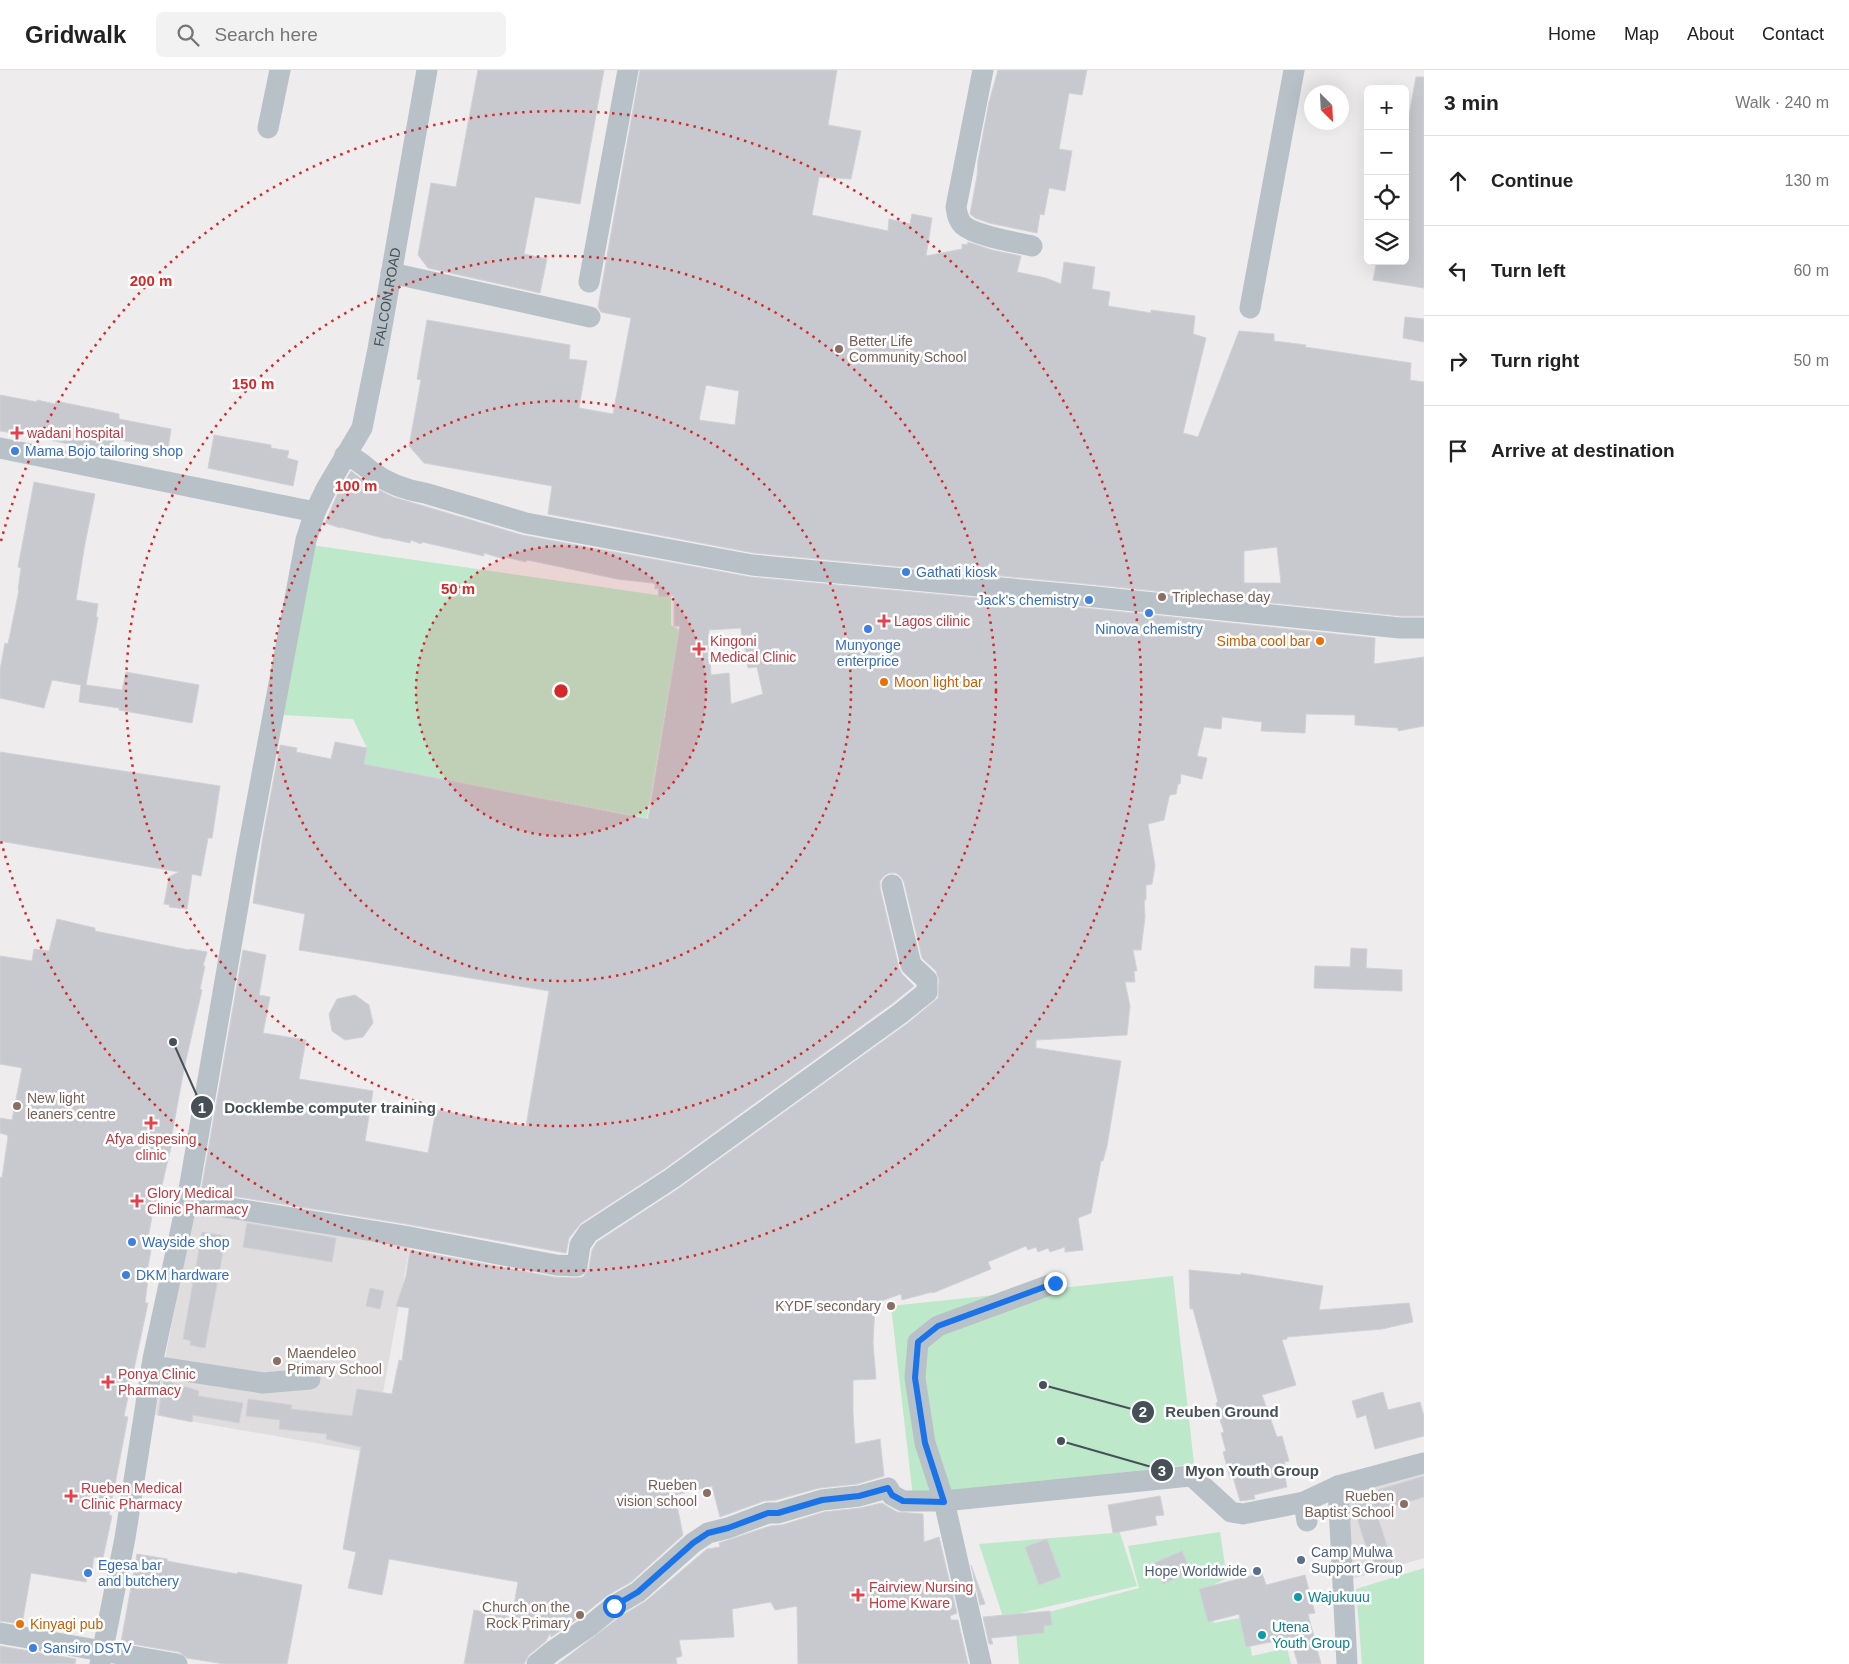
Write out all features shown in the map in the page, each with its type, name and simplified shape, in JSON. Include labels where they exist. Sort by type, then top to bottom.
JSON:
[{"type":"street","points":[[268,128],[280,70]]},
{"type":"street","name":"FALCON ROAD","points":[[101,1658],[126,1538],[152,1366],[187,1201],[247,854],[306,540],[315,512],[345,455],[354,444],[362,428],[392,273],[427,70]]},
{"type":"street","points":[[589,282],[628,70]]},
{"type":"street","points":[[983,70],[956,207],[957,218],[964,226],[978,233],[1032,246]]},
{"type":"street","points":[[1250,308],[1294,70]]},
{"type":"street","points":[[392,273],[590,317]]},
{"type":"street","points":[[0,448],[315,512]]},
{"type":"street","points":[[345,455],[354,458],[387,481],[410,490],[526,523],[752,565],[1400,628],[1424,628]]},
{"type":"street","points":[[187,1201],[404,1236],[556,1265],[577,1266],[580,1245],[588,1233],[671,1179],[901,1013],[927,992],[927,980],[912,966],[892,885]]},
{"type":"street","points":[[981,1664],[944,1502],[925,1443],[915,1378],[918,1342],[938,1326],[1055,1283]]},
{"type":"street","points":[[152,1366],[264,1383],[310,1379]]},
{"type":"street","points":[[537,1664],[614,1606],[638,1592],[693,1543],[708,1533],[728,1528],[768,1513],[778,1513],[822,1500],[859,1496],[888,1488],[892,1495],[903,1501],[944,1502],[1190,1476],[1234,1513],[1306,1512],[1338,1486],[1424,1463]]},
{"type":"street","points":[[1338,1486],[1346,1664]]},
{"type":"street","points":[[0,1633],[101,1658],[177,1664]]},
{"type":"shaded area","name":"Maendeleo Primary School","points":[[193,1206],[410,1245],[372,1453],[155,1415]]},
{"type":"shaded area","points":[[1424,1472],[1424,1558],[1352,1579],[1347,1494]]},
{"type":"green space","points":[[304,544],[671,597],[671,625],[679,630],[647,818],[364,764],[367,748],[353,719],[284,715]]},
{"type":"green space","points":[[1173,1276],[1194,1464],[913,1497],[891,1306]]},
{"type":"green space","points":[[1119,1530],[1137,1586],[1003,1617],[979,1544],[1113,1533]]},
{"type":"green space","points":[[1220,1532],[1227,1578],[1205,1589],[1214,1623],[1245,1617],[1252,1656],[1287,1648],[1291,1664],[1019,1664],[1015,1621],[1139,1588],[1128,1546]]},
{"type":"green space","points":[[1424,1568],[1424,1664],[1362,1664],[1356,1589]]},
{"type":"building","points":[[478,70],[604,70],[580,204],[535,197],[524,254],[547,259],[540,293],[428,268],[418,255],[431,183],[456,187]]},
{"type":"building","points":[[640,70],[837,70],[828,125],[861,131],[851,179],[819,177],[812,215],[888,231],[889,219],[910,224],[912,214],[932,218],[926,256],[962,249],[962,244],[967,245],[968,242],[992,250],[1021,256],[1017,272],[1046,278],[1061,284],[1064,262],[1095,267],[1092,289],[1110,292],[1108,306],[1151,313],[1151,310],[1195,316],[1193,334],[1206,338],[1183,433],[1198,437],[1239,331],[1274,334],[1274,341],[1306,345],[1305,347],[1411,363],[1410,380],[1424,382],[1424,616],[1401,616],[754,553],[548,514],[552,486],[424,463],[409,446],[421,380],[417,379],[427,320],[570,345],[569,359],[587,361],[579,408],[613,414],[631,318],[601,312],[598,307]],"holes":[[[706,385],[739,391],[735,425],[699,420]],[[1277,547],[1281,583],[1244,583],[1244,551]]]},
{"type":"building","points":[[998,70],[1087,70],[1082,95],[1069,93],[1059,149],[1072,151],[1065,191],[1049,188],[1044,215],[1040,214],[1037,233],[989,223],[970,214],[989,102]]},
{"type":"building","points":[[1416,77],[1424,77],[1424,288],[1373,280],[1376,265],[1409,265],[1409,115]]},
{"type":"building","points":[[1405,317],[1424,319],[1424,342],[1403,338]]},
{"type":"building","points":[[0,395],[55,404],[56,401],[119,414],[119,419],[171,429],[168,449],[114,439],[112,451],[98,448],[98,451],[29,435],[0,431]]},
{"type":"building","points":[[214,435],[271,445],[271,448],[289,451],[287,458],[298,461],[293,486],[208,468]]},
{"type":"building","points":[[351,471],[371,486],[393,497],[522,535],[750,577],[1075,607],[1375,638],[1374,664],[1424,657],[1424,726],[1398,731],[1398,728],[1355,725],[1355,715],[1306,714],[1305,733],[1261,731],[1262,722],[1222,717],[1221,729],[1204,727],[1197,756],[1207,758],[1202,779],[1181,774],[1176,794],[1169,797],[1164,820],[1148,824],[1155,866],[1152,884],[1146,885],[1141,950],[1133,950],[1137,971],[1134,971],[1135,982],[1125,982],[1130,1006],[1127,1035],[1036,1040],[1036,1048],[1121,1061],[1107,1146],[1103,1161],[1101,1161],[1091,1213],[1078,1218],[1083,1250],[1065,1252],[1065,1247],[1050,1252],[1048,1248],[1038,1252],[1036,1247],[1028,1250],[1026,1246],[988,1262],[991,1269],[933,1293],[902,1300],[901,1294],[875,1303],[873,1343],[876,1379],[853,1380],[853,1413],[855,1444],[880,1439],[884,1476],[857,1484],[819,1488],[776,1500],[764,1501],[720,1517],[712,1486],[675,1495],[683,1535],[631,1582],[608,1595],[551,1637],[550,1633],[546,1641],[529,1655],[524,1664],[464,1664],[474,1610],[512,1617],[518,1582],[389,1559],[382,1595],[348,1588],[356,1552],[343,1549],[361,1447],[326,1439],[327,1434],[279,1429],[280,1420],[246,1416],[248,1399],[292,1405],[291,1409],[352,1416],[357,1389],[392,1394],[399,1360],[402,1361],[409,1310],[409,1308],[396,1306],[406,1276],[410,1250],[554,1277],[583,1277],[589,1268],[592,1250],[597,1242],[678,1189],[908,1023],[938,998],[939,980],[936,971],[922,958],[904,882],[896,873],[889,873],[880,881],[880,888],[899,968],[902,974],[914,986],[664,1169],[581,1223],[569,1238],[566,1253],[406,1224],[201,1191],[243,950],[266,955],[259,995],[270,997],[263,1033],[306,1040],[299,1079],[373,1091],[365,1141],[428,1153],[436,1110],[526,1126],[549,991],[299,950],[305,914],[253,903],[280,745],[297,748],[296,752],[331,759],[335,742],[367,748],[364,764],[648,819],[680,626],[674,626],[674,596],[659,597],[658,588],[655,589],[655,584],[652,583],[617,579],[527,560],[526,562],[505,557],[504,559],[484,553],[484,556],[422,542],[421,544],[411,540],[410,543],[387,539],[340,528],[325,523],[337,495]],"holes":[[[741,628],[742,642],[744,642],[748,668],[757,667],[763,694],[731,704],[729,673],[711,675],[710,659],[708,659],[709,630]]]},
{"type":"building","points":[[34,482],[95,494],[76,600],[98,604],[96,617],[98,617],[86,685],[122,690],[126,672],[199,685],[192,723],[79,702],[81,685],[52,680],[44,708],[0,698],[0,670],[5,643],[8,644],[19,590],[21,568],[18,567]]},
{"type":"building","points":[[0,752],[220,786],[212,838],[208,838],[201,876],[192,874],[187,909],[169,907],[170,905],[164,904],[169,877],[179,872],[0,841]]},
{"type":"building","points":[[57,919],[95,928],[95,931],[207,952],[203,966],[205,966],[200,989],[202,990],[184,1069],[172,1134],[174,1134],[156,1211],[153,1211],[146,1249],[151,1250],[146,1278],[148,1279],[145,1303],[148,1303],[124,1416],[128,1417],[109,1515],[112,1516],[103,1558],[94,1557],[92,1570],[88,1569],[86,1582],[31,1573],[22,1624],[0,1621],[0,1177],[2,1178],[8,1137],[0,1133],[0,1118],[12,1120],[22,1068],[0,1064],[0,956],[32,961],[34,949],[49,951]]},
{"type":"building","points":[[1351,948],[1367,949],[1366,968],[1402,970],[1402,991],[1314,988],[1315,966],[1350,967]]},
{"type":"building","points":[[355,995],[369,1005],[373,1023],[363,1037],[345,1040],[332,1031],[329,1014],[337,999]]},
{"type":"building","points":[[247,1223],[336,1238],[332,1262],[243,1247]]},
{"type":"building","points":[[202,1232],[226,1236],[205,1348],[190,1345],[191,1341],[183,1339]]},
{"type":"building","points":[[1189,1270],[1241,1275],[1241,1273],[1323,1286],[1319,1310],[1409,1303],[1413,1322],[1382,1329],[1287,1337],[1287,1339],[1282,1340],[1296,1385],[1262,1395],[1277,1437],[1282,1436],[1289,1461],[1284,1462],[1289,1476],[1285,1477],[1287,1487],[1254,1495],[1255,1499],[1240,1501],[1233,1477],[1230,1478],[1223,1452],[1226,1451],[1221,1433],[1224,1432],[1216,1403],[1218,1402],[1193,1309],[1190,1309]]},
{"type":"building","points":[[370,1288],[384,1291],[380,1309],[366,1306]]},
{"type":"building","points":[[164,1380],[199,1391],[198,1396],[243,1403],[239,1423],[193,1415],[192,1422],[158,1415]]},
{"type":"building","points":[[1383,1392],[1388,1410],[1420,1402],[1424,1416],[1424,1436],[1375,1449],[1366,1415],[1357,1418],[1352,1401]]},
{"type":"building","points":[[1424,1476],[1424,1497],[1376,1512],[1393,1564],[1378,1571],[1369,1550],[1367,1550],[1351,1498]]},
{"type":"building","points":[[1160,1496],[1164,1515],[1155,1516],[1157,1525],[1113,1533],[1108,1505]]},
{"type":"building","points":[[882,1503],[897,1512],[923,1514],[924,1542],[939,1537],[957,1613],[950,1616],[951,1620],[958,1620],[968,1664],[798,1664],[797,1606],[775,1610],[771,1602],[732,1609],[734,1637],[679,1640],[682,1656],[676,1658],[677,1664],[558,1664],[621,1616],[646,1601],[707,1549],[720,1547],[719,1543],[770,1526],[782,1525],[824,1512],[860,1508]]},
{"type":"building","points":[[1047,1539],[1061,1577],[1039,1585],[1025,1547]]},
{"type":"building","points":[[1182,1551],[1191,1572],[1163,1584],[1154,1563]]},
{"type":"building","points":[[137,1554],[302,1585],[287,1664],[224,1664],[187,1658],[179,1652],[121,1642]]},
{"type":"building","points":[[971,1565],[985,1604],[980,1605]]},
{"type":"building","points":[[1262,1573],[1266,1585],[1305,1575],[1315,1613],[1308,1614],[1321,1664],[1298,1664],[1290,1638],[1246,1647],[1239,1614],[1208,1622],[1199,1589]]},
{"type":"building","points":[[1050,1611],[1052,1625],[1044,1626],[1044,1633],[991,1638],[993,1644],[989,1644],[983,1617]]},
{"type":"building","points":[[0,1646],[76,1659],[75,1664],[0,1664]]},
{"type":"place","name":"Better Life Community School","points":[[839,349]]},
{"type":"place","name":"wadani hospital","points":[[17,433]]},
{"type":"place","name":"Mama Bojo tailoring shop","points":[[15,451]]},
{"type":"place","name":"Gathati kiosk","points":[[906,572]]},
{"type":"place","name":"Triplechase day","points":[[1162,597]]},
{"type":"place","name":"Jack's chemistry","points":[[1089,600]]},
{"type":"place","name":"Ninova chemistry","points":[[1149,613]]},
{"type":"place","name":"Lagos cilinic","points":[[884,621]]},
{"type":"place","name":"Munyonge enterprice","points":[[868,629]]},
{"type":"place","name":"Simba cool bar","points":[[1320,641]]},
{"type":"place","name":"Kingoni Medical Clinic","points":[[699,649]]},
{"type":"place","name":"Moon light bar","points":[[884,682]]},
{"type":"place","name":"Docklembe computer training","points":[[173,1042]]},
{"type":"place","name":"New light leaners centre","points":[[17,1106]]},
{"type":"place","name":"Afya dispesing clinic","points":[[151,1123]]},
{"type":"place","name":"Glory Medical Clinic Pharmacy","points":[[137,1201]]},
{"type":"place","name":"Wayside shop","points":[[132,1242]]},
{"type":"place","name":"DKM hardware","points":[[126,1275]]},
{"type":"place","name":"KYDF secondary","points":[[891,1306]]},
{"type":"place","name":"Maendeleo Primary School","points":[[277,1361]]},
{"type":"place","name":"Ponya Clinic Pharmacy","points":[[108,1382]]},
{"type":"place","name":"Reuben Ground","points":[[1043,1385]]},
{"type":"place","name":"Myon Youth Group","points":[[1061,1441]]},
{"type":"place","name":"Rueben vision school","points":[[707,1493]]},
{"type":"place","name":"Rueben Medical Clinic Pharmacy","points":[[71,1496]]},
{"type":"place","name":"Rueben Baptist School","points":[[1404,1504]]},
{"type":"place","name":"Camp Mulwa Support Group","points":[[1301,1560]]},
{"type":"place","name":"Hope Worldwide","points":[[1257,1571]]},
{"type":"place","name":"Egesa bar and butchery","points":[[88,1573]]},
{"type":"place","name":"Fairview Nursing Home Kware","points":[[858,1595]]},
{"type":"place","name":"Wajukuuu","points":[[1298,1597]]},
{"type":"place","name":"Church on the Rock Primary","points":[[580,1615]]},
{"type":"place","name":"Kinyagi pub","points":[[20,1624]]},
{"type":"place","name":"Utena Youth Group","points":[[1262,1635]]},
{"type":"place","name":"Sansiro DSTV","points":[[33,1648]]},
{"type":"route","points":[[614,1606],[638,1592],[693,1543],[708,1533],[728,1528],[768,1513],[778,1513],[822,1500],[859,1496],[888,1488],[892,1495],[903,1501],[944,1502],[925,1443],[915,1378],[918,1342],[938,1326],[1055,1283]]}]
